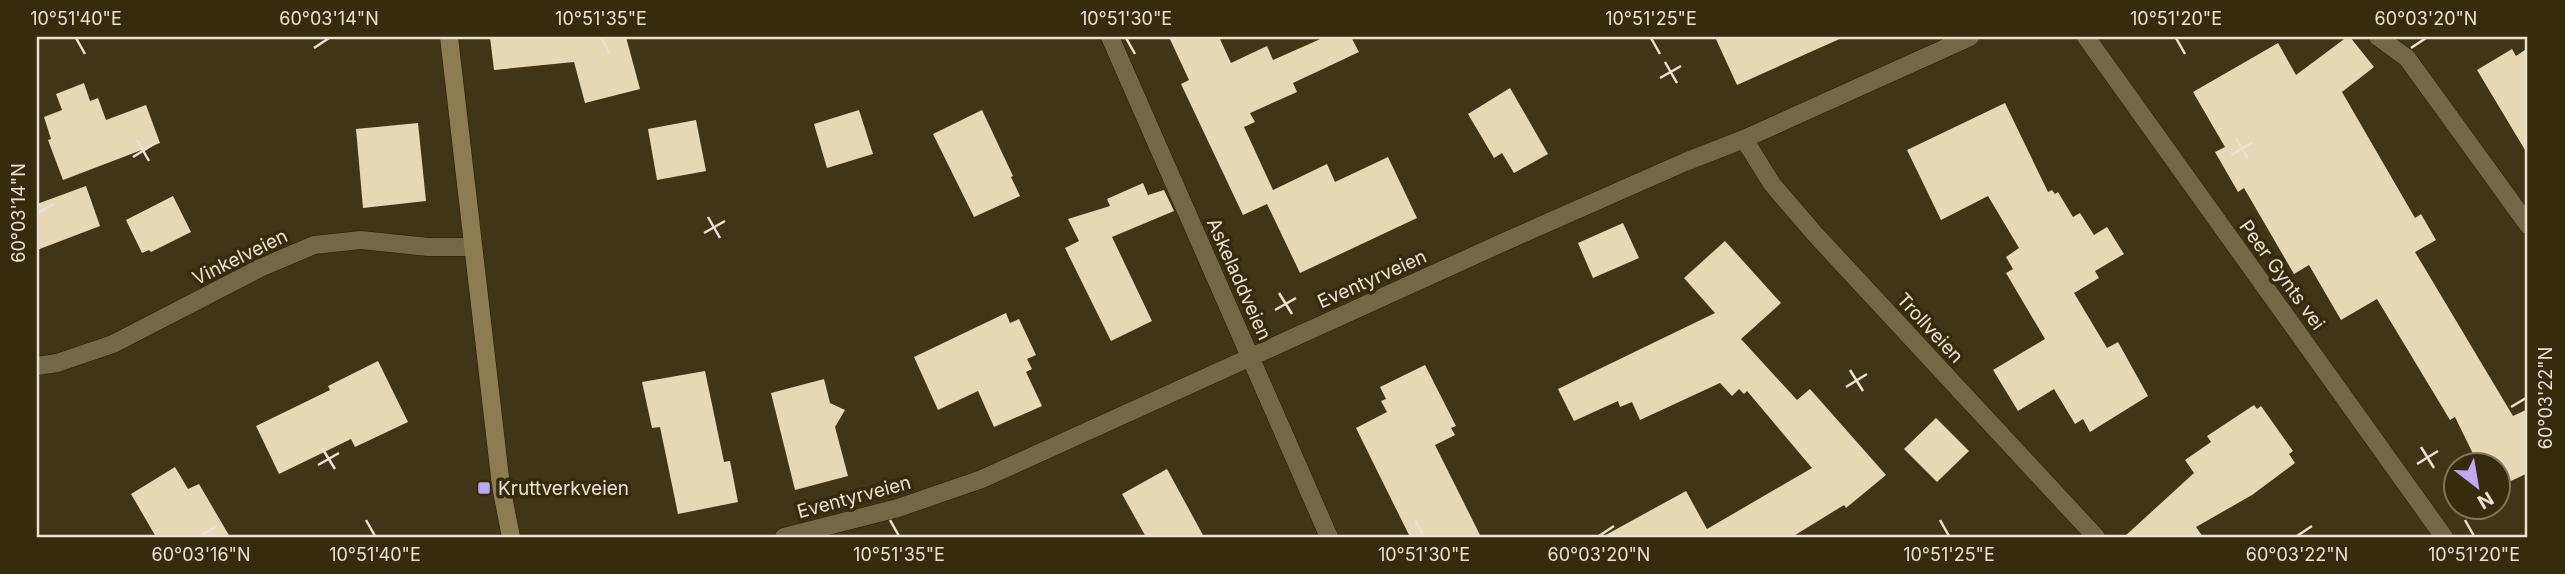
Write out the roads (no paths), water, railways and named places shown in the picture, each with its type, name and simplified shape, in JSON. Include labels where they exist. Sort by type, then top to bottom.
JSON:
[{"type":"street","points":[[449,37],[501,486],[511,537]]},
{"type":"street","name":"Askeladdveien","points":[[1110,37],[1329,537]]},
{"type":"street","name":"Eventyrveien","points":[[785,537],[898,508],[957,489],[1516,236],[1744,139],[1970,37]]},
{"type":"street","name":"Peer Gynts vei","points":[[2086,37],[2444,537]]},
{"type":"street","points":[[2378,37],[2407,58],[2528,225]]},
{"type":"street","name":"Trollveien","points":[[1744,139],[1772,184],[1814,233],[2096,537]]},
{"type":"street","name":"Vinkelveien","points":[[37,366],[57,363],[113,344],[260,268],[314,245],[361,240],[428,247],[473,247]]},
{"type":"place","name":"Kruttverkveien","points":[[484,488]]}]
